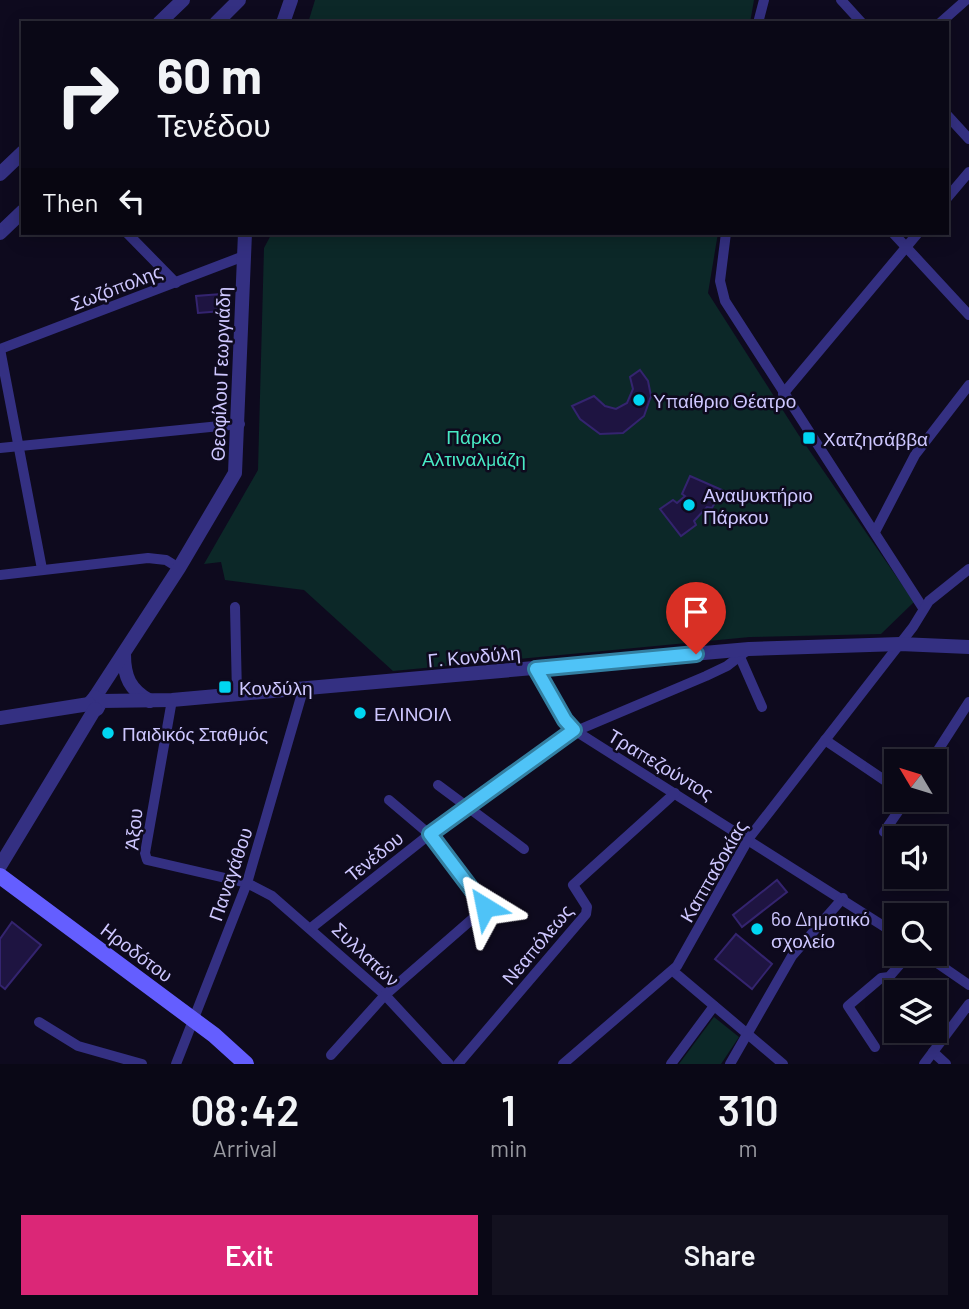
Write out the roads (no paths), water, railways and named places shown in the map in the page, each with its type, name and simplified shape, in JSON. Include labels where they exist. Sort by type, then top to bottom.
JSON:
[{"type":"main road","name":"Ηροδότου","points":[[0,876],[195,1021],[246,1064]]},
{"type":"street","points":[[161,21],[183,0]]},
{"type":"street","points":[[218,21],[239,0]]},
{"type":"street","points":[[285,21],[290,0]]},
{"type":"street","points":[[759,21],[764,0]]},
{"type":"street","points":[[841,0],[860,21]]},
{"type":"street","points":[[942,21],[965,0]]},
{"type":"street","points":[[949,117],[969,139]]},
{"type":"street","points":[[0,174],[21,154]]},
{"type":"street","points":[[949,196],[969,172]]},
{"type":"street","points":[[0,233],[21,213]]},
{"type":"street","points":[[129,235],[176,284]]},
{"type":"street","name":"Θεοφίλου Γεωργιάδη","points":[[0,866],[124,654],[236,473],[240,424],[245,235]]},
{"type":"street","points":[[726,235],[721,292],[783,394],[923,608]]},
{"type":"street","points":[[895,235],[969,315]]},
{"type":"street","points":[[783,394],[916,235]]},
{"type":"street","name":"Σωζόπολης","points":[[0,349],[244,256]]},
{"type":"street","points":[[0,349],[42,569]]},
{"type":"street","points":[[875,532],[915,455],[969,385]]},
{"type":"street","points":[[0,448],[240,424]]},
{"type":"street","points":[[0,575],[148,558],[166,560],[179,568]]},
{"type":"street","name":"Καππαδοκίας","points":[[563,1064],[673,971],[749,838],[900,643],[923,608],[969,569]]},
{"type":"street","points":[[235,607],[237,694]]},
{"type":"street","name":"Γ. Κονδύλη","points":[[96,704],[303,690],[745,653],[900,643],[969,647]]},
{"type":"street","points":[[745,653],[762,707]]},
{"type":"street","name":"Τενέδου","points":[[311,928],[466,806],[574,730],[706,676],[745,653]]},
{"type":"street","points":[[124,654],[128,682],[136,692],[150,701]]},
{"type":"street","name":"Τραπεζούντος","points":[[536,669],[565,720],[574,730],[749,838],[884,926]]},
{"type":"street","name":"Παναγάθου","points":[[176,1064],[247,883],[303,690]]},
{"type":"street","name":"Άξου","points":[[172,700],[145,857],[150,863],[247,883]]},
{"type":"street","points":[[939,749],[969,702]]},
{"type":"street","points":[[0,718],[96,704]]},
{"type":"street","points":[[825,740],[884,780]]},
{"type":"street","points":[[438,785],[524,849]]},
{"type":"street","name":"Νεαπόλεως","points":[[458,1064],[586,914],[587,907],[573,885],[675,793]]},
{"type":"street","points":[[331,1055],[385,995],[485,907],[430,834],[388,800]]},
{"type":"street","name":"Συλλατών","points":[[247,883],[278,900],[311,928],[385,995],[449,1064]]},
{"type":"street","points":[[730,1064],[792,957],[843,898]]},
{"type":"street","points":[[875,1047],[848,1006],[881,978],[889,977],[899,966]]},
{"type":"street","points":[[941,966],[969,985]]},
{"type":"street","points":[[673,971],[783,1064]]},
{"type":"street","points":[[924,1064],[969,1004]]},
{"type":"street","points":[[671,1064],[714,1006]]},
{"type":"street","points":[[39,1022],[78,1046],[142,1064]]},
{"type":"street","points":[[933,1052],[946,1064]]},
{"type":"place","name":"Υπαίθριο Θέατρο","points":[[639,400]]},
{"type":"place","name":"Χατζησάββα","points":[[809,438]]},
{"type":"place","name":"Αναψυκτήριο Πάρκου","points":[[689,505]]},
{"type":"place","name":"Κονδύλη","points":[[225,687]]},
{"type":"place","name":"ΕΛΙΝΟΙΛ","points":[[360,713]]},
{"type":"place","name":"Παιδικός Σταθμός","points":[[108,733]]},
{"type":"place","name":"6ο Δημοτικό σχολείο","points":[[757,929]]},
{"type":"park label","name":"Πάρκο Αλτιναλμάζη","points":[[474,447]]}]
